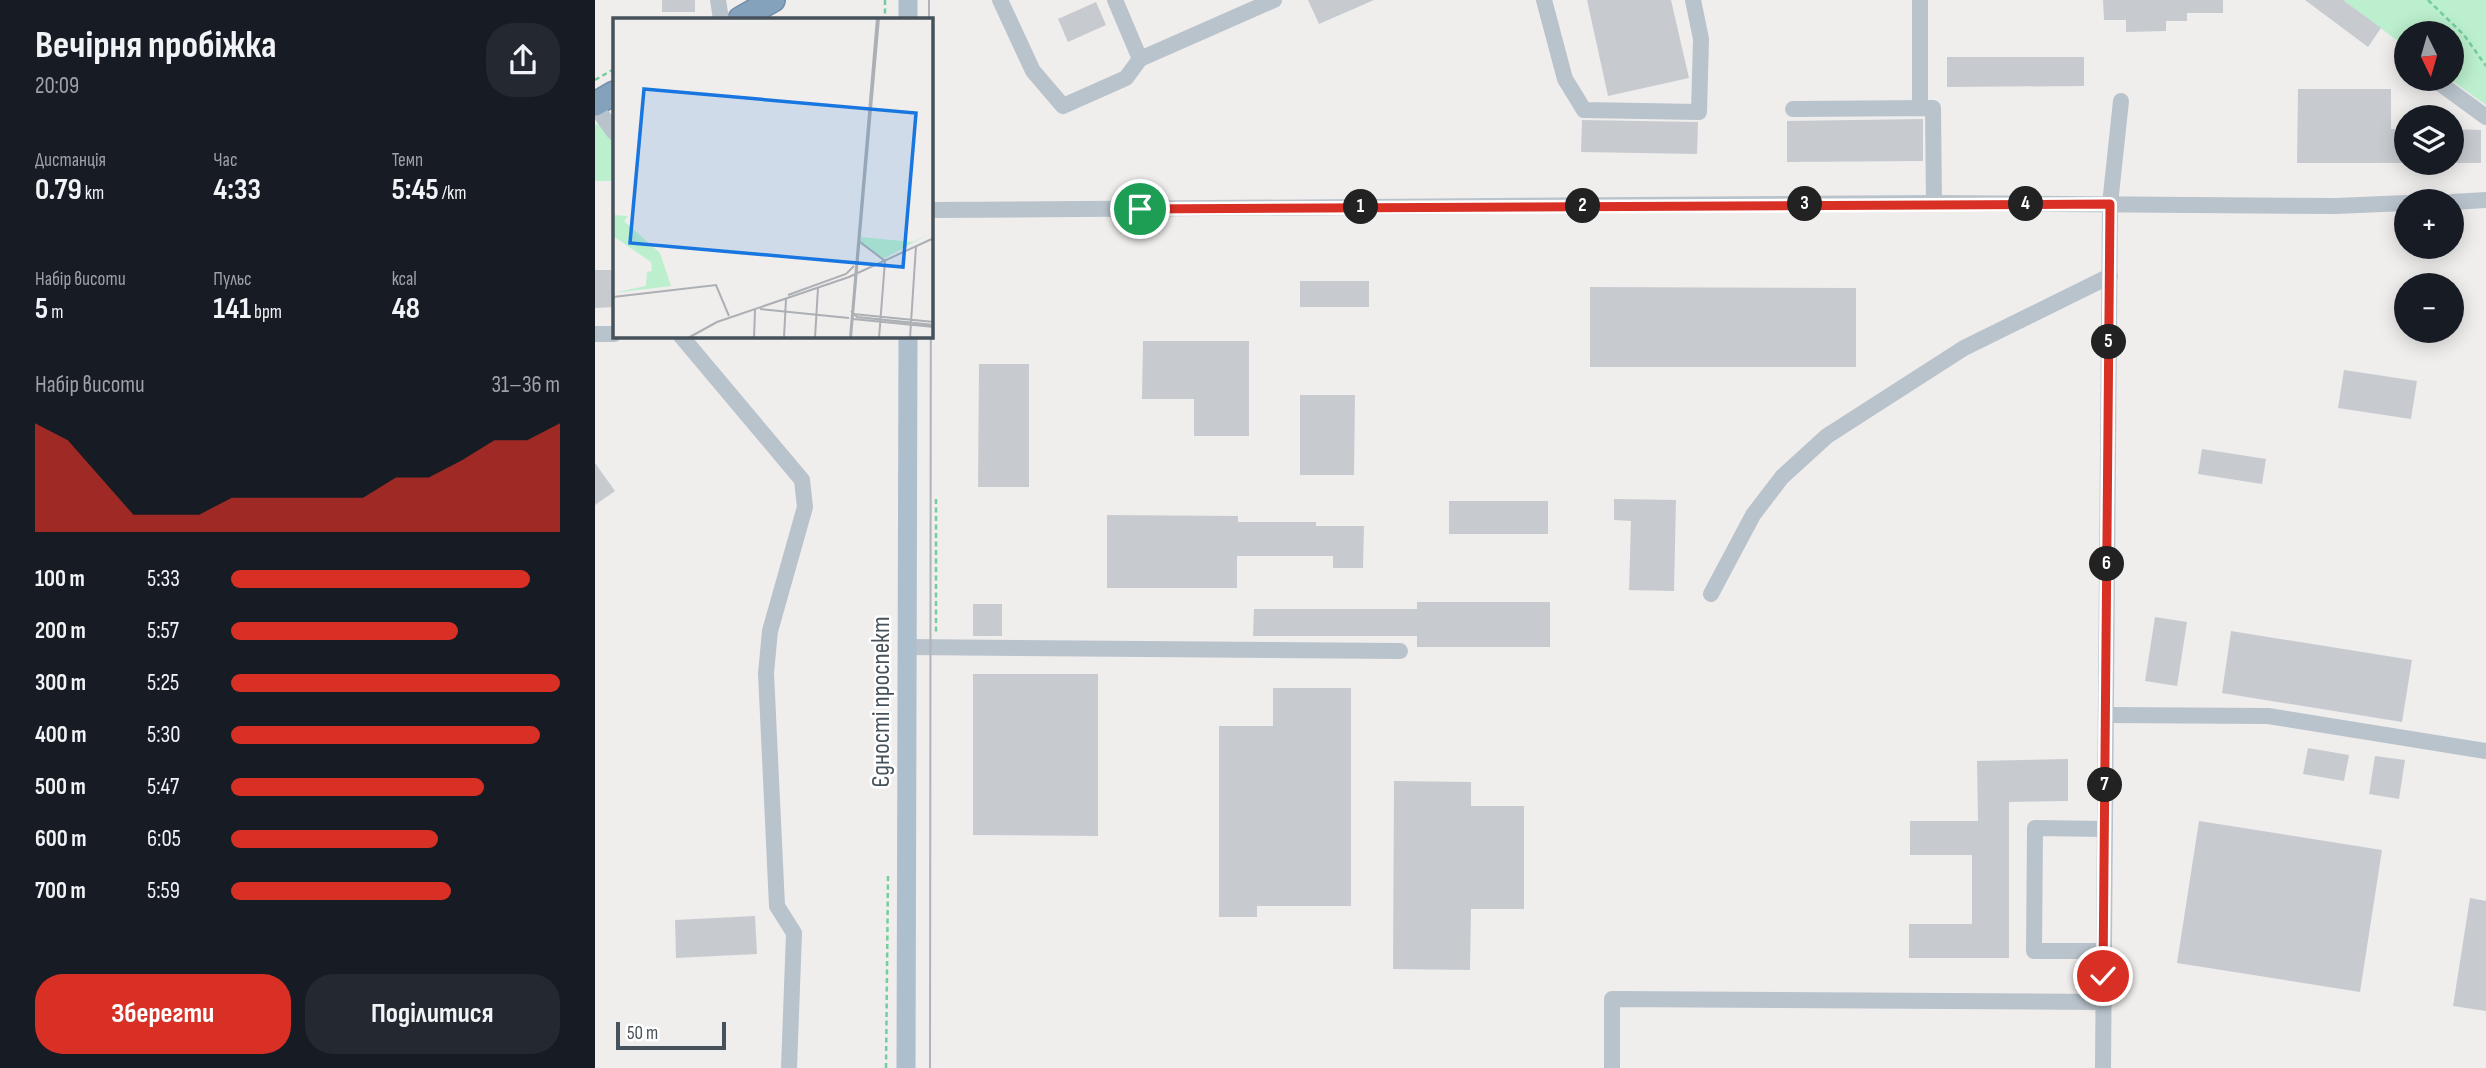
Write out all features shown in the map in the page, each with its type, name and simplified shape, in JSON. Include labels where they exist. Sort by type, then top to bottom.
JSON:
[{"type":"highway","points":[[742,18],[773,0]]},
{"type":"highway","points":[[595,105],[613,94]]},
{"type":"main road","points":[[908,0],[908,18]]},
{"type":"main road","name":"Єдності проспект","points":[[906,1068],[908,338]]},
{"type":"street","points":[[718,0],[721,18]]},
{"type":"street","points":[[1000,0],[1033,71],[1063,106],[1126,78],[1140,59],[1274,0]]},
{"type":"street","points":[[1115,0],[1140,59]]},
{"type":"street","points":[[1543,0],[1565,79],[1584,110],[1699,112],[1701,39],[1692,0]]},
{"type":"street","points":[[1920,0],[1920,108]]},
{"type":"street","points":[[2450,91],[2486,117]]},
{"type":"street","points":[[2103,1068],[2110,204],[2121,101]]},
{"type":"street","points":[[595,105],[613,131]]},
{"type":"street","points":[[1793,109],[1933,108],[1934,203]]},
{"type":"street","points":[[2464,201],[2486,200]]},
{"type":"street","points":[[933,210],[1934,203],[2336,206],[2394,204]]},
{"type":"street","points":[[1711,594],[1753,515],[1782,477],[1828,436],[1964,348],[2110,276]]},
{"type":"street","points":[[595,334],[613,334]]},
{"type":"street","points":[[683,338],[802,480],[805,507],[770,631],[766,673],[778,906],[794,933],[789,1068]]},
{"type":"street","points":[[907,647],[1400,651]]},
{"type":"street","points":[[2106,715],[2269,716],[2486,751]]},
{"type":"street","points":[[2104,951],[2034,951],[2034,842],[2035,828],[2105,829]]},
{"type":"street","points":[[1612,1068],[1612,999],[2103,1002]]},
{"type":"path","points":[[885,0],[885,18]]},
{"type":"path","points":[[2428,0],[2464,34],[2486,66]]},
{"type":"path","points":[[595,80],[613,70]]},
{"type":"path","points":[[936,499],[936,647]]},
{"type":"green space","points":[[2343,0],[2486,0],[2486,105],[2464,89],[2464,21],[2394,21],[2394,38]]},
{"type":"green space","points":[[613,115],[613,181],[595,181],[595,125]]},
{"type":"building","points":[[662,0],[695,0],[695,12],[662,12]]},
{"type":"building","points":[[1308,0],[1374,0],[1319,24]]},
{"type":"building","points":[[1587,0],[1671,0],[1689,78],[1608,96]]},
{"type":"building","points":[[2103,0],[2223,0],[2223,13],[2187,13],[2187,21],[2166,21],[2166,31],[2126,32],[2126,20],[2104,20]]},
{"type":"building","points":[[2305,0],[2343,0],[2381,28],[2368,47]]},
{"type":"building","points":[[1096,2],[1106,25],[1068,42],[1058,19]]},
{"type":"building","points":[[1947,57],[2084,57],[2084,86],[1947,87]]},
{"type":"building","points":[[2298,89],[2391,89],[2394,163],[2297,163]]},
{"type":"building","points":[[1923,119],[1923,161],[1787,162],[1787,121]]},
{"type":"building","points":[[1582,120],[1698,122],[1697,154],[1581,152]]},
{"type":"building","points":[[2464,129],[2481,130],[2481,163],[2464,163]]},
{"type":"building","points":[[595,270],[613,270],[613,307],[595,308]]},
{"type":"building","points":[[1300,281],[1369,281],[1369,307],[1300,307]]},
{"type":"building","points":[[1590,287],[1856,288],[1856,367],[1590,367]]},
{"type":"building","points":[[1143,341],[1249,341],[1249,436],[1194,436],[1194,399],[1142,399]]},
{"type":"building","points":[[979,364],[1029,364],[1029,487],[978,487]]},
{"type":"building","points":[[2344,370],[2417,381],[2411,419],[2338,408]]},
{"type":"building","points":[[1300,395],[1355,395],[1354,475],[1300,475]]},
{"type":"building","points":[[2202,449],[2266,459],[2262,484],[2198,474]]},
{"type":"building","points":[[595,463],[615,491],[595,505]]},
{"type":"building","points":[[1614,499],[1676,500],[1674,591],[1629,590],[1631,521],[1614,520]]},
{"type":"building","points":[[1449,501],[1548,501],[1548,534],[1449,534]]},
{"type":"building","points":[[1107,515],[1238,516],[1238,522],[1316,522],[1316,526],[1364,526],[1363,568],[1333,568],[1333,556],[1237,556],[1237,588],[1107,588]]},
{"type":"building","points":[[1417,602],[1550,602],[1550,647],[1417,647],[1417,636],[1253,636],[1254,609],[1417,609]]},
{"type":"building","points":[[973,604],[1002,604],[1002,636],[973,636]]},
{"type":"building","points":[[2155,617],[2187,622],[2177,686],[2145,681]]},
{"type":"building","points":[[2231,631],[2412,660],[2402,722],[2222,693]]},
{"type":"building","points":[[973,674],[1098,674],[1098,836],[973,835]]},
{"type":"building","points":[[1273,688],[1351,688],[1351,906],[1257,906],[1257,917],[1219,917],[1219,726],[1273,726]]},
{"type":"building","points":[[2308,748],[2349,755],[2344,781],[2303,774]]},
{"type":"building","points":[[2375,756],[2405,760],[2399,799],[2369,794]]},
{"type":"building","points":[[2068,759],[2068,801],[2009,802],[2009,958],[1909,958],[1909,924],[1972,924],[1972,855],[1910,855],[1910,821],[1978,821],[1977,761]]},
{"type":"building","points":[[1394,781],[1471,782],[1471,806],[1524,806],[1524,909],[1471,909],[1470,970],[1393,969]]},
{"type":"building","points":[[2199,821],[2382,850],[2360,992],[2177,963]]},
{"type":"building","points":[[2470,898],[2486,901],[2486,1011],[2453,1006]]},
{"type":"building","points":[[755,916],[757,954],[676,958],[675,920]]},
{"type":"tram line","points":[[929,0],[929,18]]},
{"type":"tram line","points":[[930,1068],[931,338]]},
{"type":"route","points":[[1140,209],[2110,204],[2103,976]]}]
